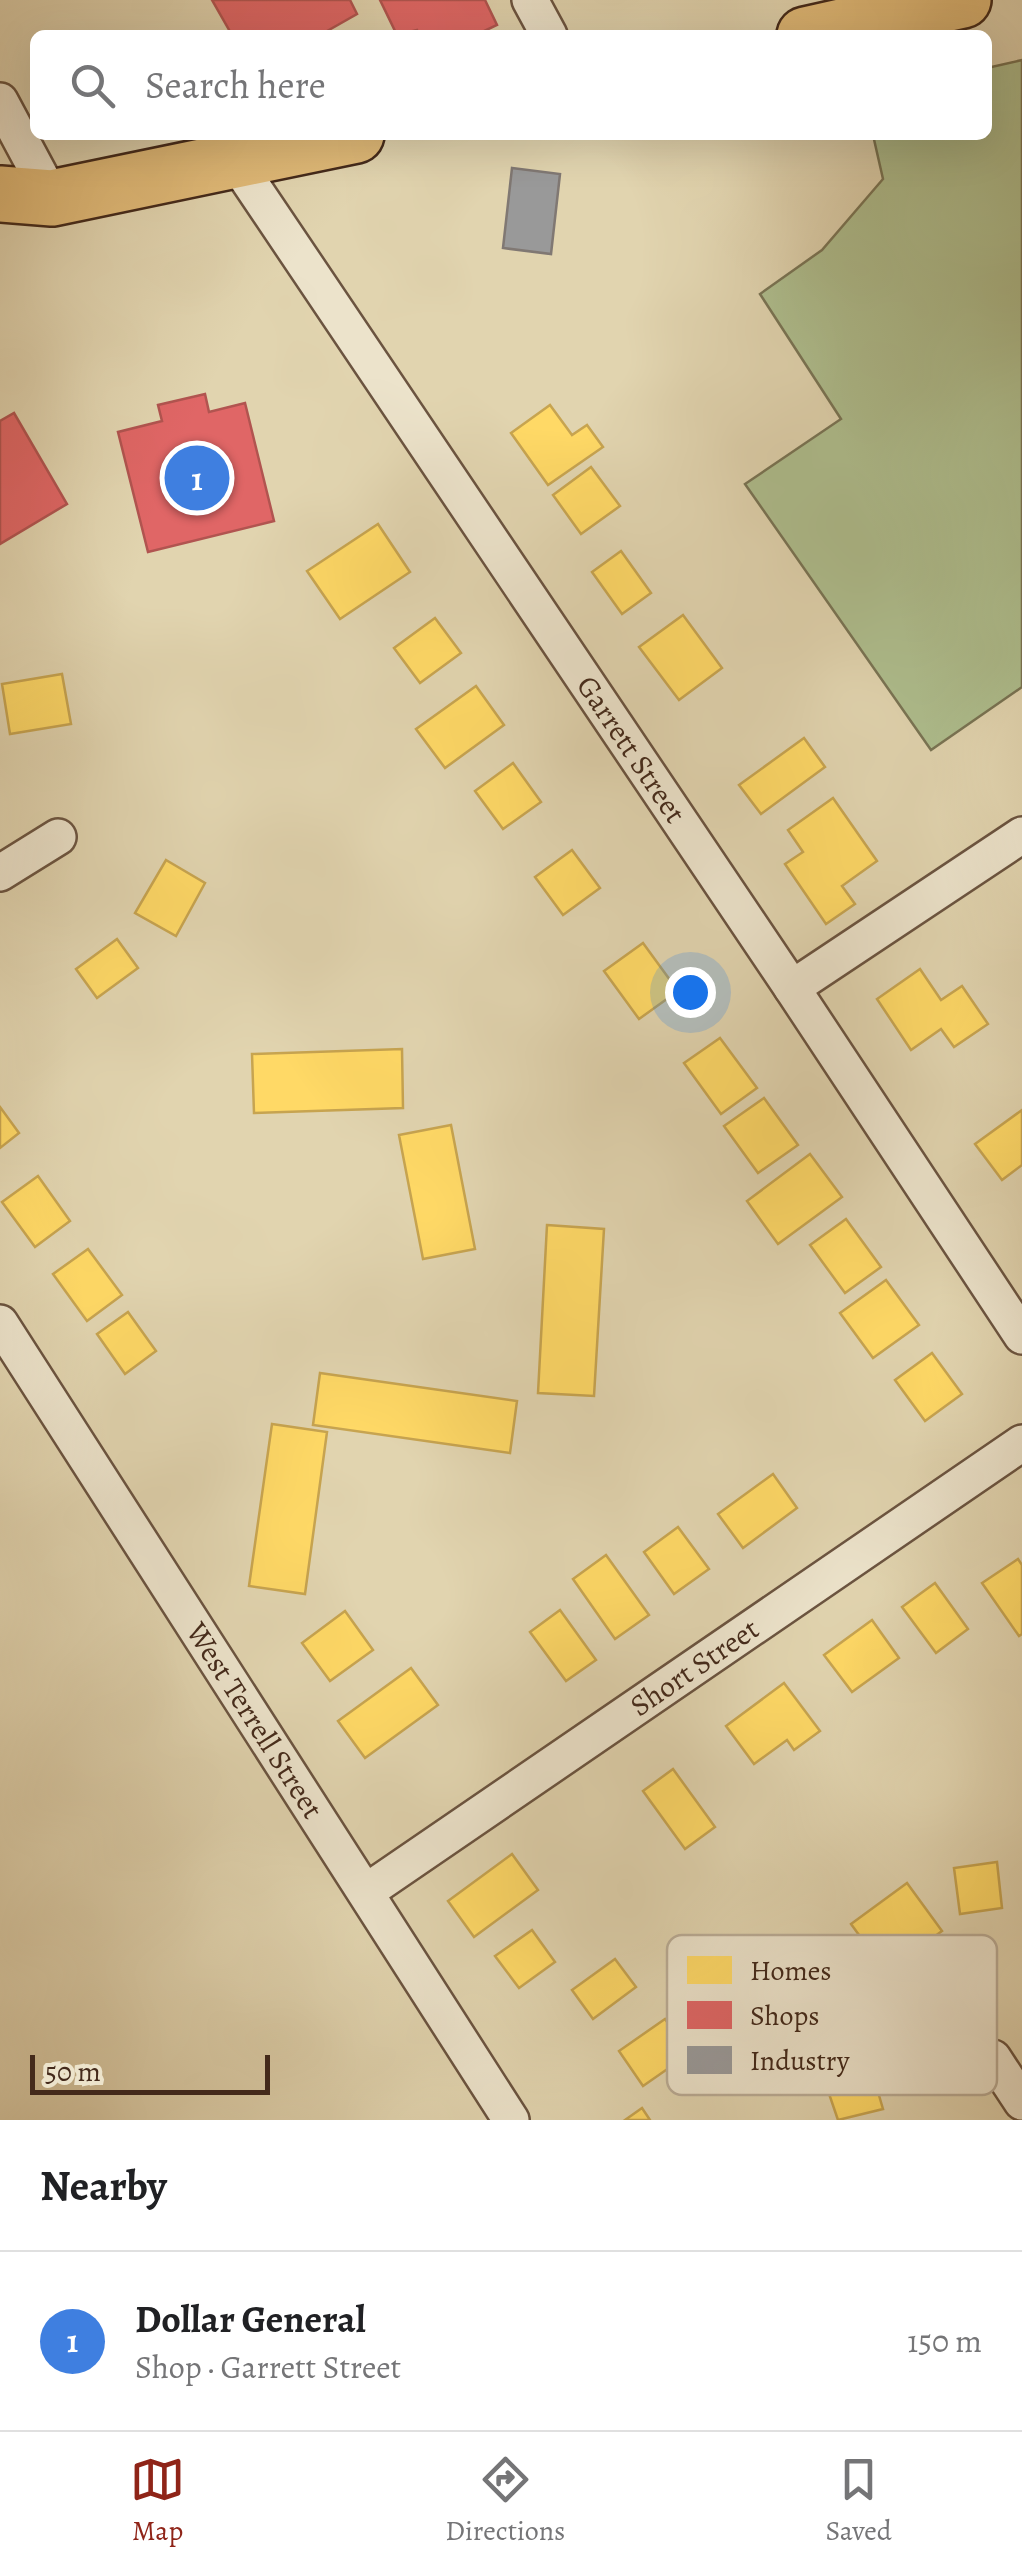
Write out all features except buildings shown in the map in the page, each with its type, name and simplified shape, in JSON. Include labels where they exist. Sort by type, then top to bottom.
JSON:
[{"type":"main road","points":[[827,30],[962,0]]},
{"type":"main road","points":[[0,231],[26,196],[236,162],[334,140]]},
{"type":"street","points":[[530,0],[547,30]]},
{"type":"street","points":[[0,101],[26,196]]},
{"type":"street","name":"Garrett Street","points":[[236,162],[1022,1336]]},
{"type":"street","points":[[792,988],[1022,835]]},
{"type":"street","points":[[0,873],[58,837]]},
{"type":"street","name":"West Terrell Street","points":[[0,1323],[511,2120]]},
{"type":"street","name":"Short Street","points":[[366,1892],[1022,1444]]},
{"type":"street","points":[[997,2065],[1022,2102]]},
{"type":"green space","points":[[1022,60],[1022,687],[931,750],[745,484],[841,419],[760,294],[822,250],[883,179],[874,140],[992,140],[992,67]]},
{"type":"place","name":"Dollar General","points":[[197,478]]}]
